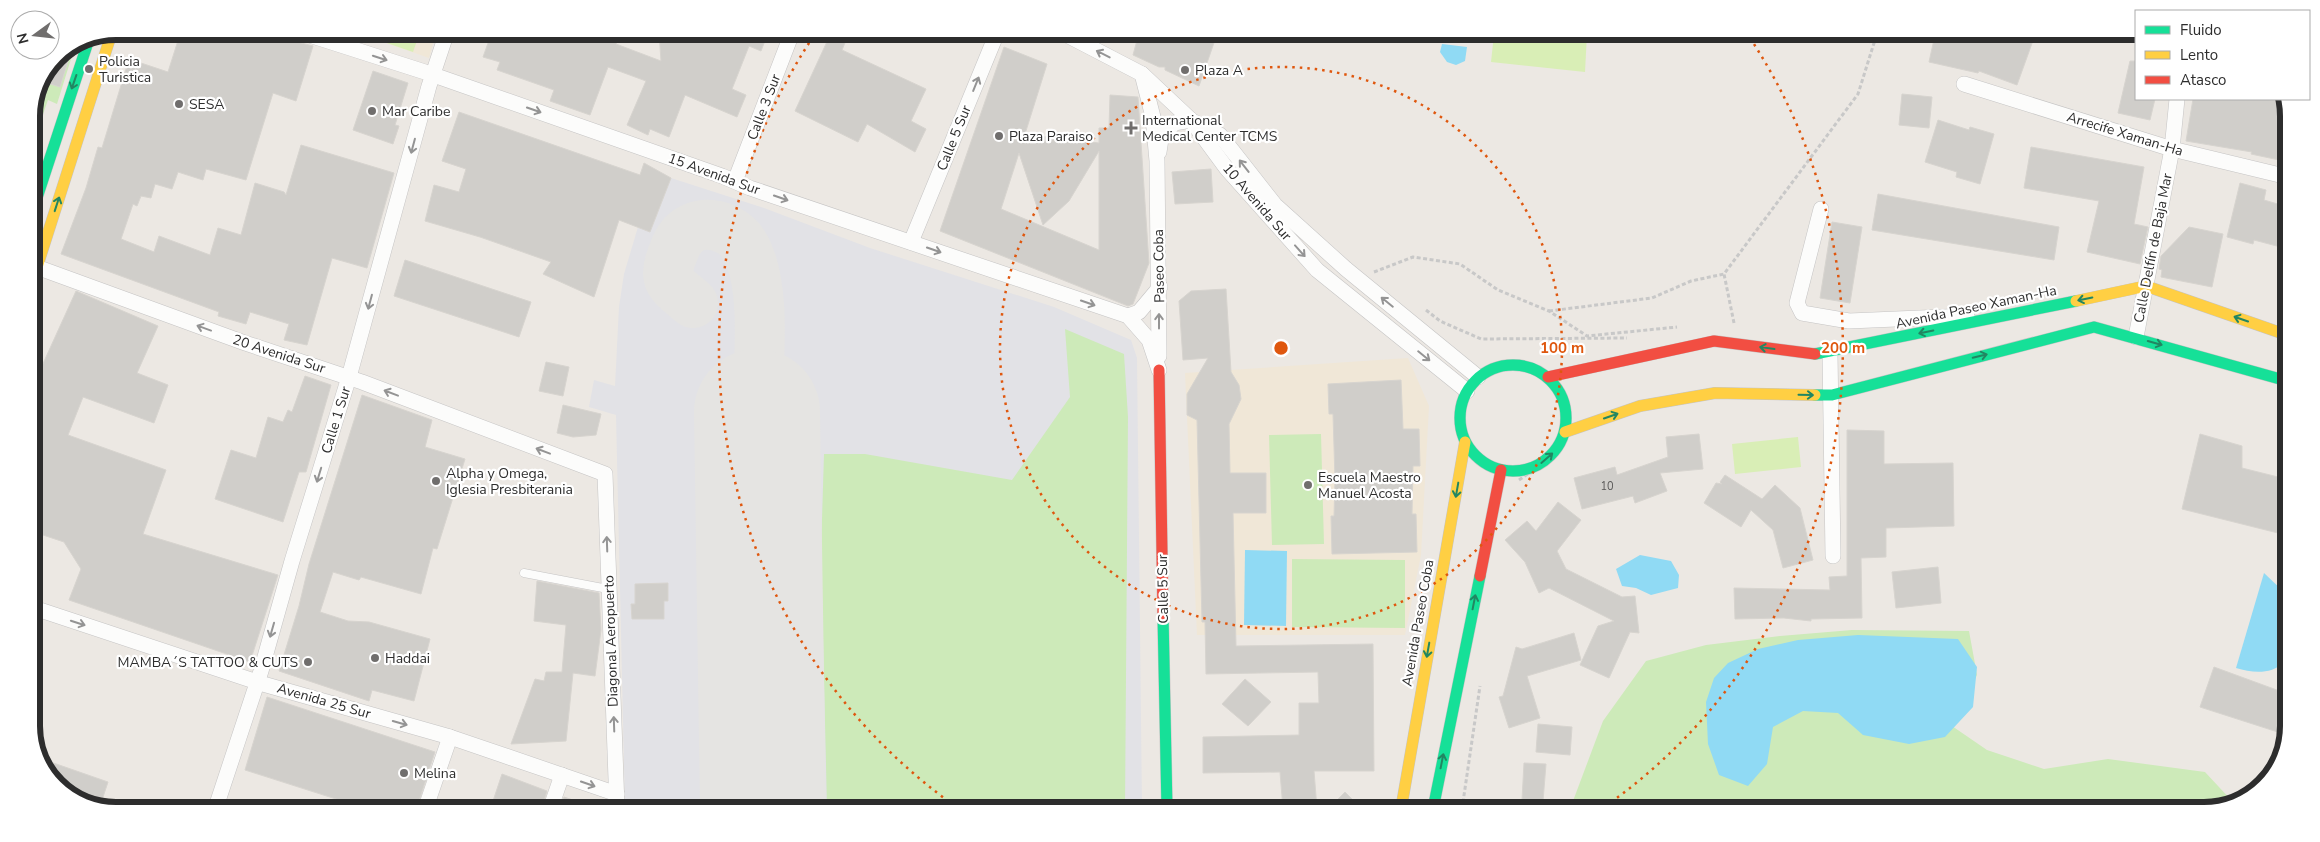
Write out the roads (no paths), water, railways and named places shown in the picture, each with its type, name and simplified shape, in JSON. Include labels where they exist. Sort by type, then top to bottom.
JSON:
[{"type":"main road","points":[[40,248],[109,40]]},
{"type":"main road","points":[[40,189],[87,46]]},
{"type":"main road","points":[[2146,286],[2280,333]]},
{"type":"main road","name":"Avenida Paseo Xaman-Ha","points":[[1548,377],[1714,341],[1819,355],[2146,286]]},
{"type":"main road","points":[[1565,432],[1640,406],[1715,393],[1832,395],[2094,327],[2136,337],[2280,379]]},
{"type":"main road","points":[[1506,365],[1521,365],[1535,369],[1548,377],[1558,389],[1564,402],[1567,417],[1565,432],[1555,451],[1538,466],[1520,471],[1501,470],[1480,459],[1465,442],[1460,425],[1461,407],[1467,391],[1478,377],[1491,369],[1506,365]]},
{"type":"main road","name":"Calle 5 Sur","points":[[1159,370],[1167,802]]},
{"type":"main road","name":"Avenida Paseo Coba","points":[[1402,802],[1465,442]]},
{"type":"main road","points":[[1434,802],[1501,470]]},
{"type":"street","name":"15 Avenida Sur","points":[[325,40],[434,75],[735,182],[1128,316]]},
{"type":"street","name":"Calle 1 Sur","points":[[218,802],[257,682],[349,377],[445,40]]},
{"type":"street","name":"Calle 3 Sur","points":[[735,182],[789,40]]},
{"type":"street","name":"Calle 5 Sur","points":[[910,242],[994,40]]},
{"type":"street","points":[[1077,40],[1142,74],[1191,120]]},
{"type":"street","name":"Paseo Coba","points":[[1142,74],[1153,117],[1157,161],[1160,287],[1159,370]]},
{"type":"street","name":"Arrecife Xaman-Ha","points":[[1964,84],[2172,149],[2280,175]]},
{"type":"street","name":"Calle Delfín de Baja Mar","points":[[2136,337],[2172,149],[2177,100]]},
{"type":"street","name":"Paseo Coba","points":[[1157,161],[1161,139],[1174,123],[1191,120]]},
{"type":"street","name":"10 Avenida Sur","points":[[1191,120],[1220,135],[1275,205],[1346,269],[1478,377]]},
{"type":"street","name":"10 Avenida Sur","points":[[1191,120],[1227,169],[1317,270],[1467,391]]},
{"type":"street","points":[[1821,210],[1797,303],[1802,313],[1850,321],[2011,314]]},
{"type":"street","name":"20 Avenida Sur","points":[[40,268],[245,343],[349,377],[605,474]]},
{"type":"street","points":[[1159,370],[1149,340],[1128,316],[1139,312],[1160,287]]},
{"type":"street","points":[[1830,353],[1833,556]]},
{"type":"street","name":"Diagonal Aeropuerto","points":[[605,474],[617,801]]},
{"type":"street","name":"Avenida 25 Sur","points":[[40,610],[257,682],[450,737],[562,775],[617,801]]},
{"type":"street","points":[[428,802],[450,737]]},
{"type":"street","points":[[553,802],[562,775]]},
{"type":"lane","points":[[524,572],[608,589]]},
{"type":"water","points":[[1442,44],[1467,47],[1465,61],[1456,65],[1447,62],[1440,52]]},
{"type":"water","points":[[1245,550],[1287,551],[1286,626],[1244,625]]},
{"type":"water","points":[[1640,555],[1671,561],[1679,575],[1678,588],[1651,595],[1636,588],[1622,586],[1616,569]]},
{"type":"water","points":[[2264,573],[2280,588],[2280,665],[2261,672],[2236,668]]},
{"type":"water","points":[[1858,635],[1958,639],[1977,667],[1973,707],[1945,737],[1909,744],[1863,735],[1838,713],[1803,711],[1773,727],[1767,764],[1748,786],[1719,775],[1708,744],[1706,702],[1714,678],[1728,663],[1758,649],[1798,640]]},
{"type":"place","name":"Policia Turistica","points":[[89,69]]},
{"type":"place","name":"Plaza A","points":[[1185,70]]},
{"type":"place","name":"SESA","points":[[179,104]]},
{"type":"place","name":"Mar Caribe","points":[[372,111]]},
{"type":"place","name":"International Medical Center TCMS","points":[[1131,128]]},
{"type":"place","name":"Plaza Paraiso","points":[[999,136]]},
{"type":"place","name":"Alpha y Omega, Iglesia Presbiterania","points":[[436,481]]},
{"type":"place","name":"Escuela Maestro Manuel Acosta","points":[[1308,485]]},
{"type":"place","name":"Haddai","points":[[375,658]]},
{"type":"place","name":"MAMBA´S TATTOO & CUTS","points":[[308,662]]},
{"type":"place","name":"Melina","points":[[404,773]]}]
